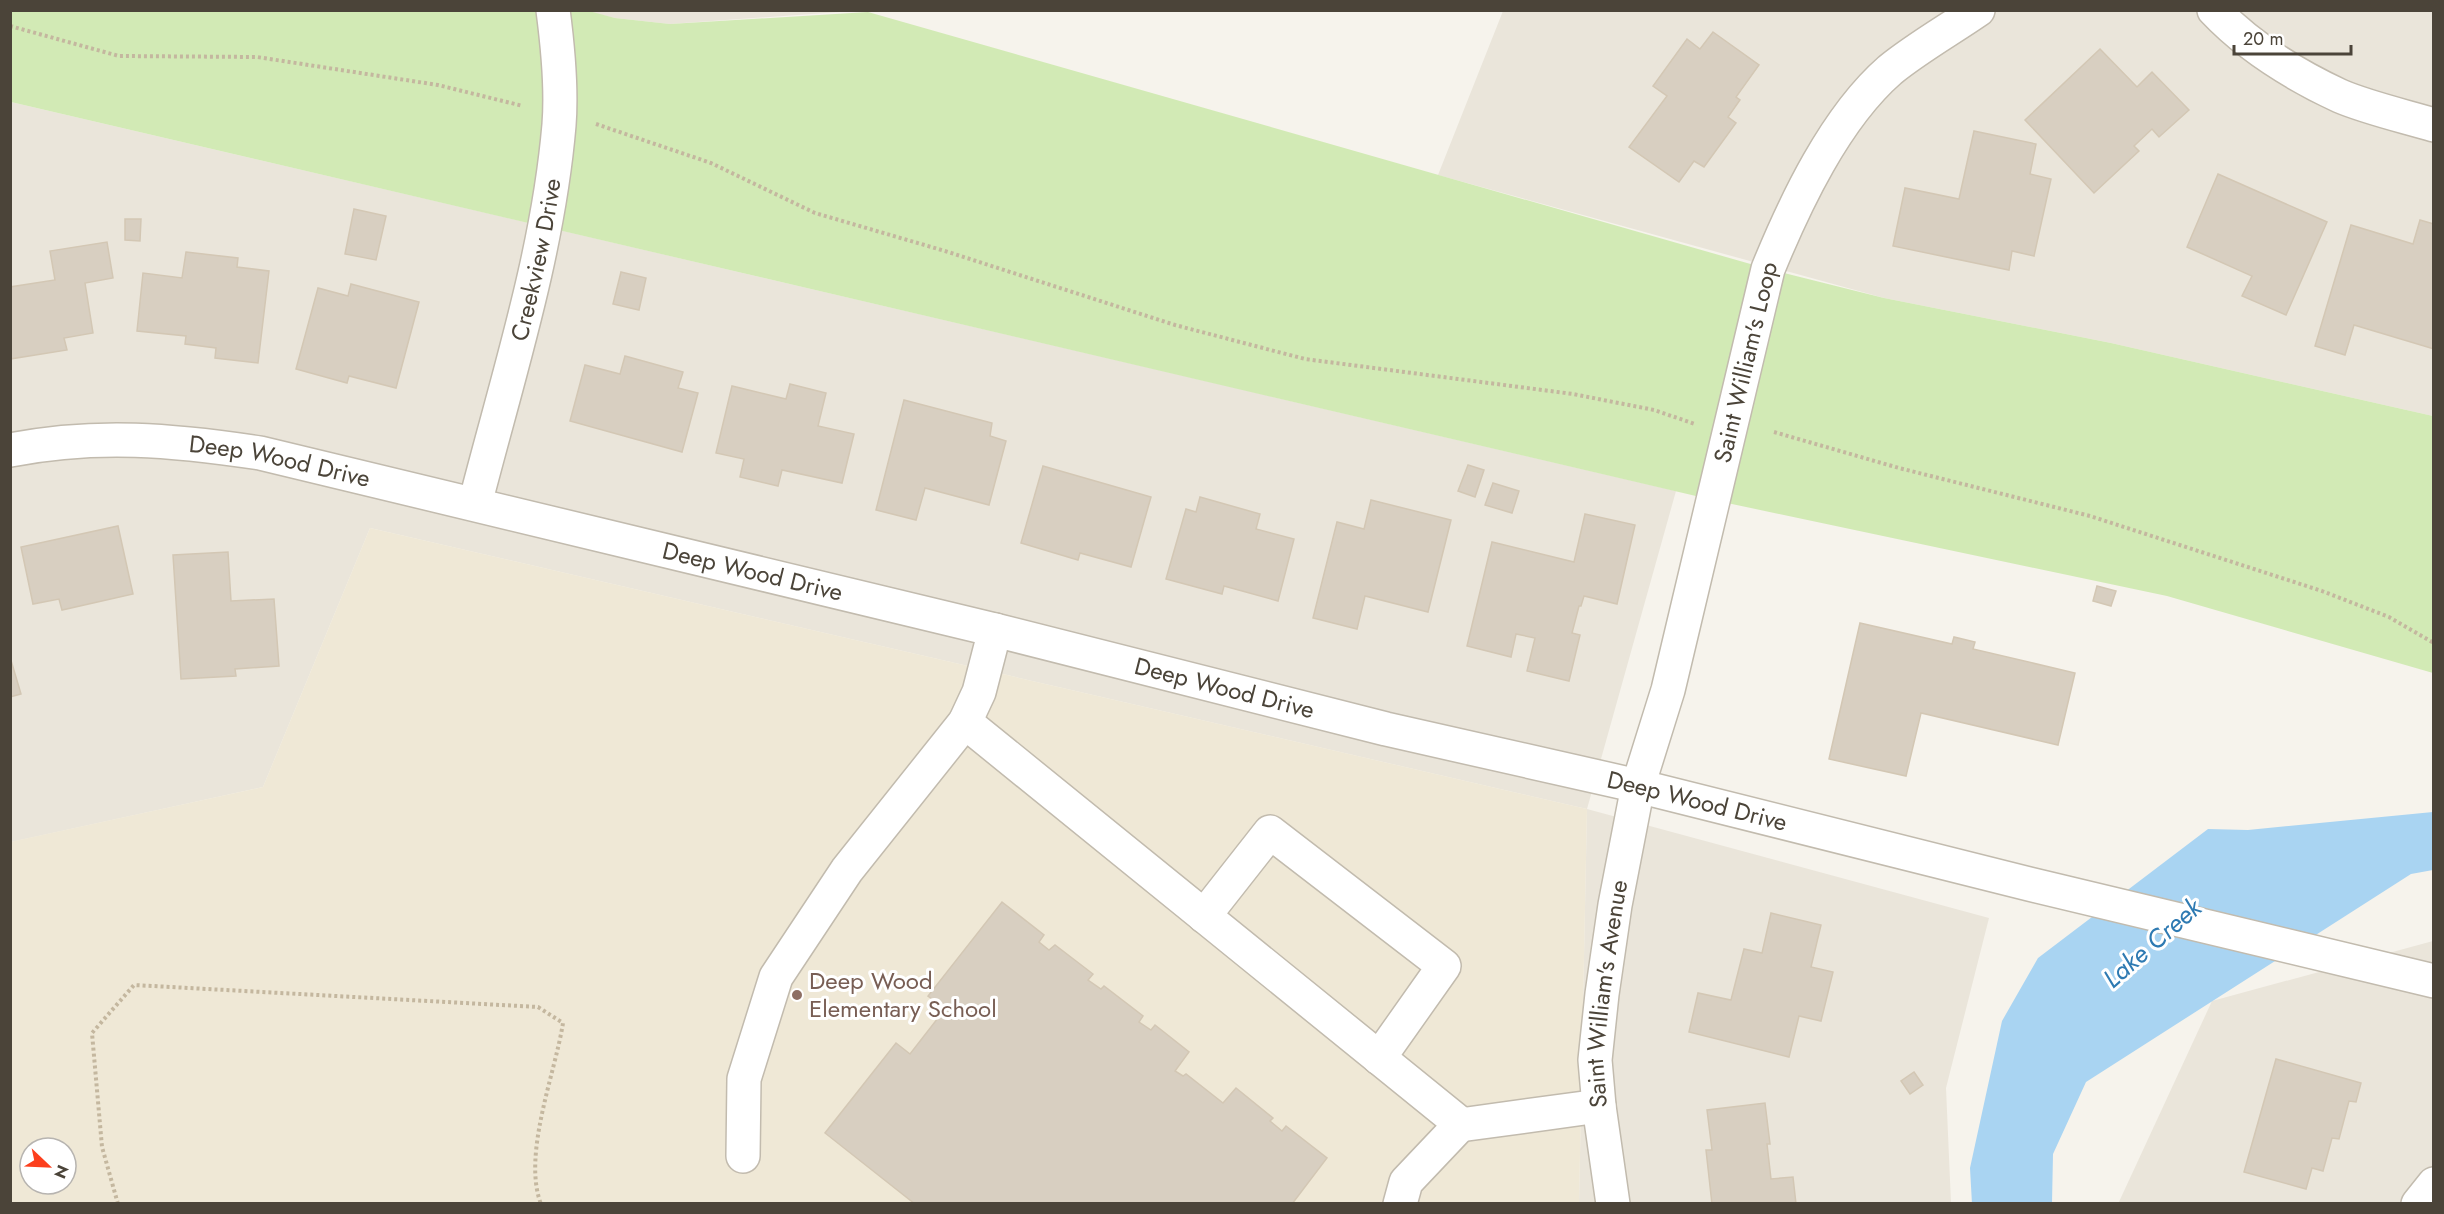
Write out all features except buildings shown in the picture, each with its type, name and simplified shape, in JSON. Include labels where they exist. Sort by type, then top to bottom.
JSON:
[{"type":"street","name":"Creekview Drive","points":[[475,504],[538,259],[551,191],[559,114],[559,57],[553,10]]},
{"type":"street","name":"Saint William's Loop","points":[[1638,786],[1668,690],[1768,269],[1791,214],[1844,123],[1875,86],[1892,69],[1978,10]]},
{"type":"street","points":[[2214,10],[2228,26],[2271,58],[2341,96],[2433,125]]},
{"type":"street","name":"Deep Wood Drive","points":[[10,450],[91,439],[123,438],[192,442],[260,453],[995,630],[1386,729],[1638,786],[2029,884],[2433,981]]},
{"type":"street","points":[[743,1156],[744,1079],[776,977],[847,870],[965,722],[979,692],[995,630]]},
{"type":"street","points":[[965,722],[1462,1125]]},
{"type":"street","name":"Saint William's Avenue","points":[[1613,1203],[1595,1060],[1615,905],[1638,786]]},
{"type":"street","points":[[1204,916],[1270,832],[1444,966],[1379,1058]]},
{"type":"street","points":[[1401,1203],[1406,1182],[1462,1125],[1599,1106]]},
{"type":"street","points":[[2418,1203],[2433,1184]]},
{"type":"path","points":[[10,26],[119,56],[257,57],[438,85],[527,107]]},
{"type":"path","points":[[590,122],[711,163],[815,213],[945,251],[1174,326],[1305,359],[1573,394],[1654,410],[1701,426]]},
{"type":"path","points":[[1774,432],[1899,468],[2090,516],[2322,591],[2389,617],[2433,643]]},
{"type":"path","points":[[118,1203],[102,1147],[92,1033],[134,985],[538,1007],[563,1023],[559,1053],[536,1143],[537,1193],[541,1203]]},
{"type":"shaded area","points":[[868,10],[670,24],[615,18],[585,11]]},
{"type":"shaded area","points":[[1503,11],[2433,11],[2433,416],[2111,343],[1884,298],[1438,175]]},
{"type":"shaded area","points":[[11,102],[1676,491],[1587,809],[370,528],[263,787],[11,842]]},
{"type":"shaded area","name":"Deep Wood Elementary School","points":[[370,528],[1587,809],[1579,1203],[11,1203],[10,842],[263,787]]},
{"type":"shaded area","points":[[1587,809],[1989,918],[1946,1088],[1951,1203],[1579,1203]]},
{"type":"shaded area","points":[[2433,941],[2433,1203],[2118,1204],[2212,1001]]},
{"type":"green space","points":[[585,10],[615,18],[670,24],[868,12],[1768,269],[1884,298],[2111,343],[2433,416],[2433,673],[2167,596],[1713,500],[11,102],[11,11]]},
{"type":"water","name":"Lake Creek","points":[[2433,812],[2433,870],[2411,874],[2086,1082],[2053,1154],[2052,1203],[1972,1204],[1970,1168],[2002,1021],[2038,958],[2208,829],[2248,830]]},
{"type":"place","name":"Deep Wood Elementary School","points":[[797,995]]}]
